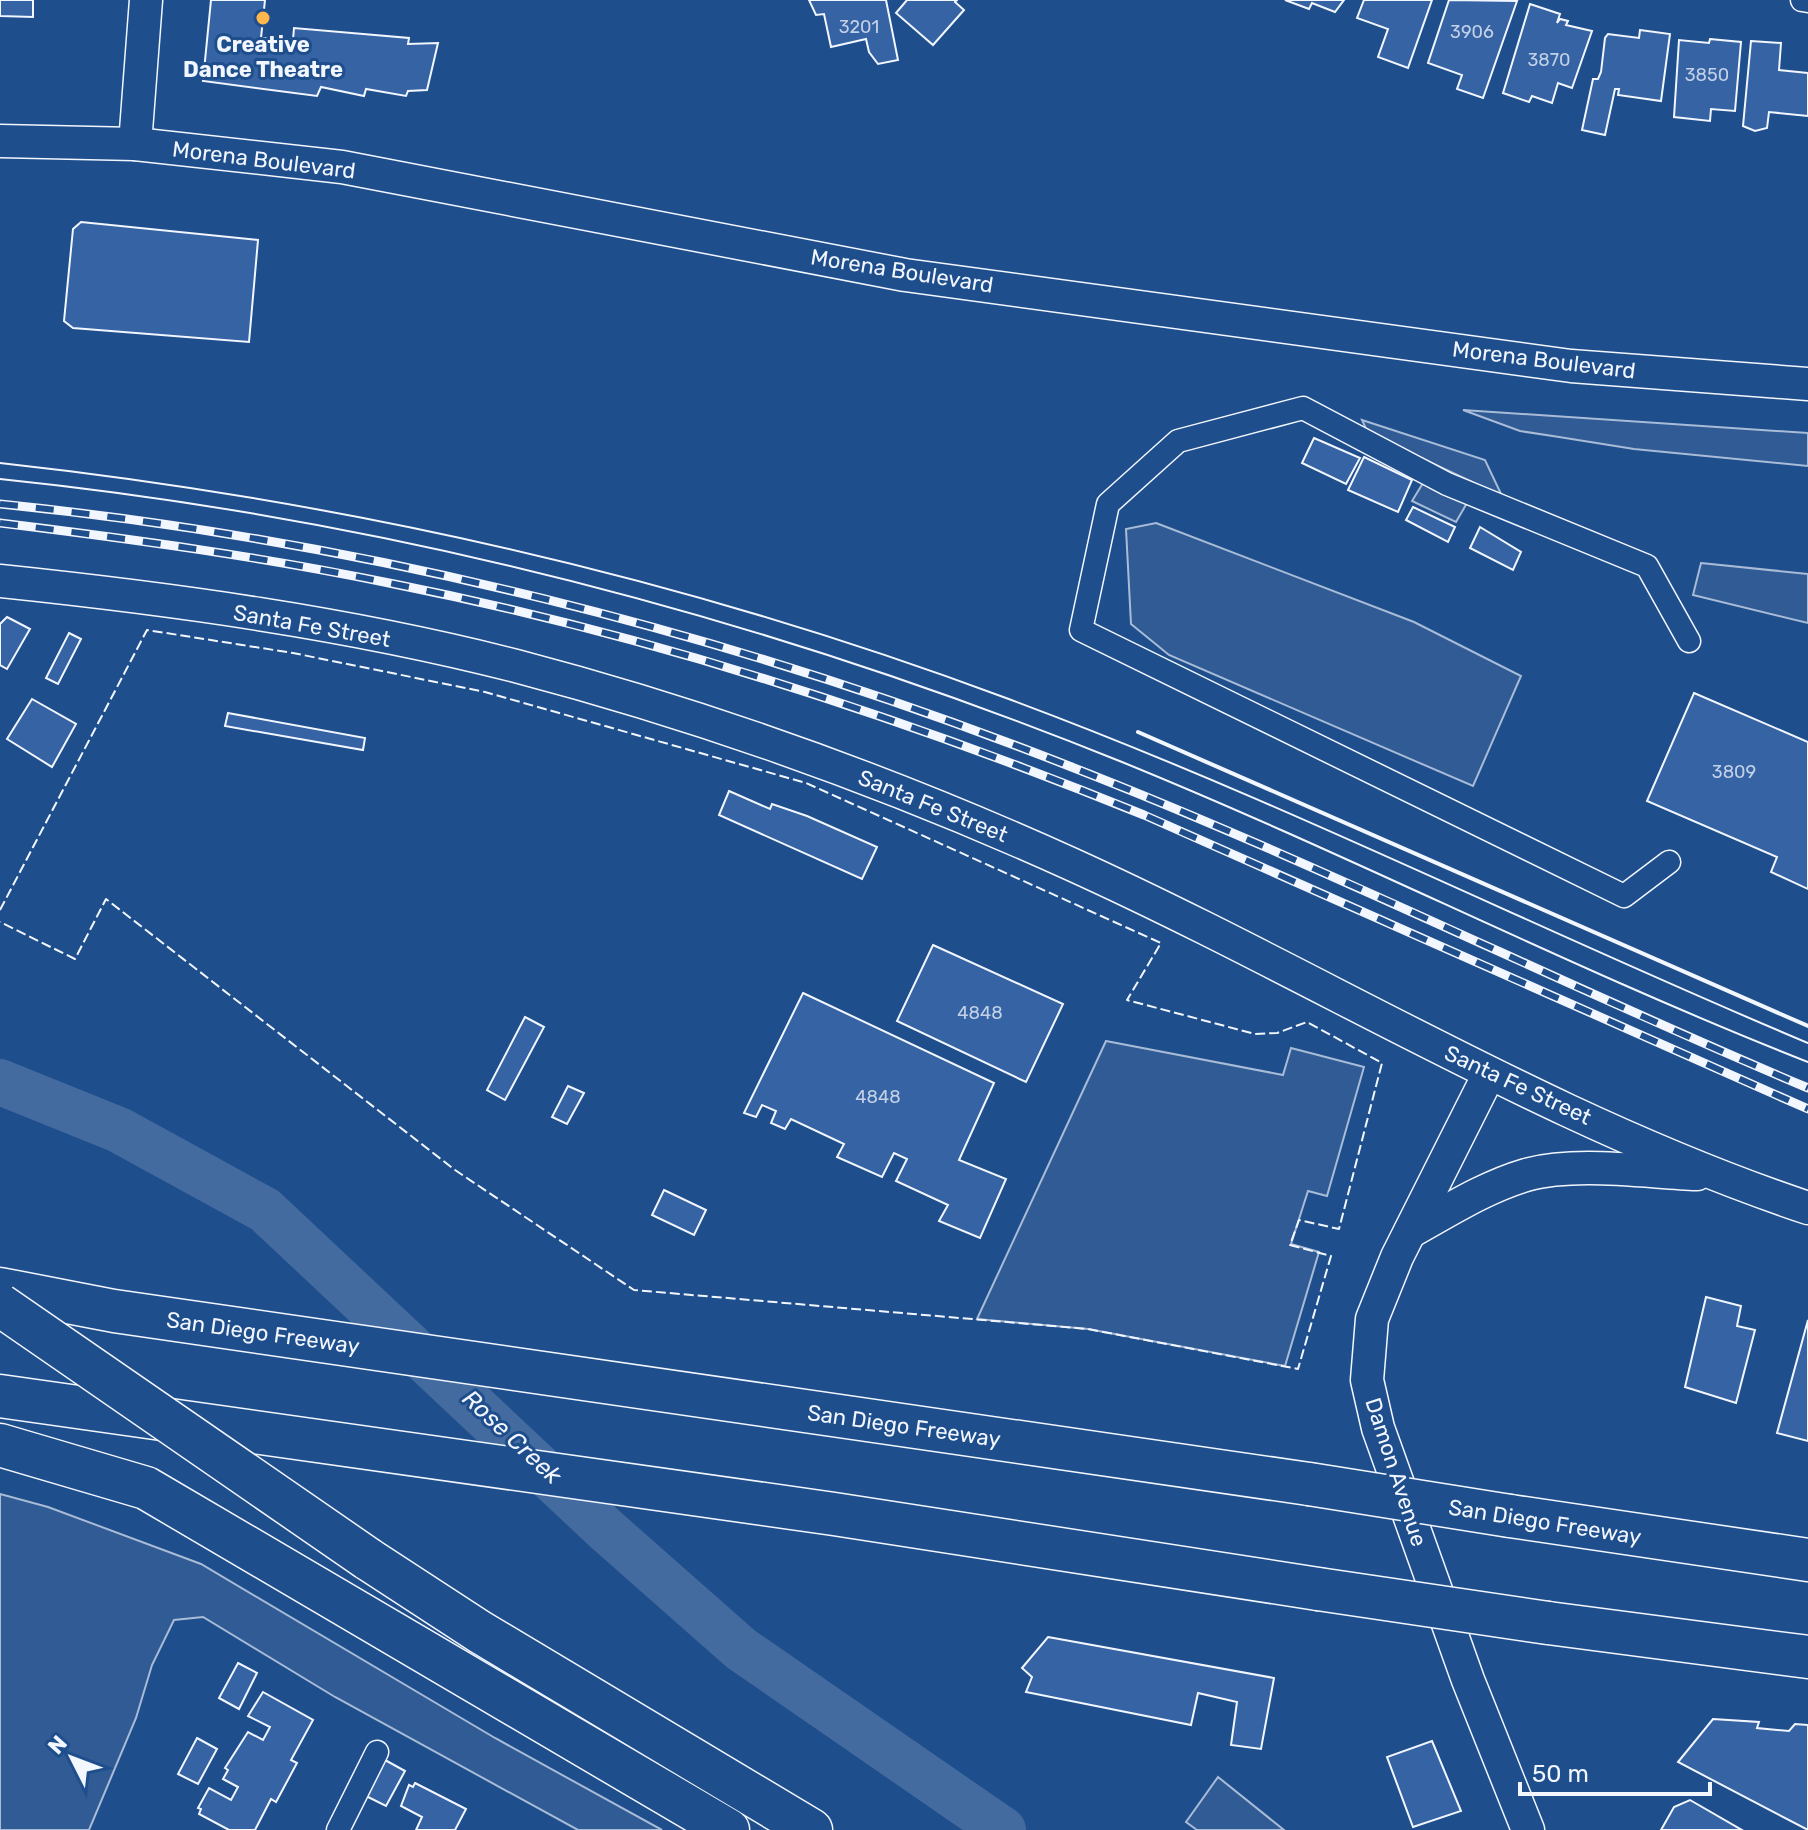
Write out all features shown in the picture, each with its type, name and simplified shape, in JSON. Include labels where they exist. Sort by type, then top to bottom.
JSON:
[{"type":"highway","name":"San Diego Freeway","points":[[0,1289],[114,1311],[1309,1484],[1808,1560]]},
{"type":"highway","points":[[0,1305],[368,1559],[480,1632],[811,1830]]},
{"type":"highway","points":[[0,1396],[272,1437],[834,1514],[1548,1623],[1808,1657]]},
{"type":"highway","points":[[0,1445],[146,1488],[728,1830]]},
{"type":"street","points":[[135,144],[146,0]]},
{"type":"street","points":[[1802,0],[1808,1]]},
{"type":"street","name":"Morena Boulevard","points":[[0,141],[135,144],[342,167],[905,275],[1571,366],[1808,384]]},
{"type":"street","points":[[1669,862],[1624,896],[1081,630],[1108,504],[1178,441],[1303,408],[1447,484],[1647,566],[1689,641]]},
{"type":"street","name":"Santa Fe Street","points":[[0,581],[242,613],[401,641],[516,667],[772,744],[884,784],[1073,865],[1305,977],[1489,1074],[1713,1175],[1808,1208]]},
{"type":"street","name":"Damon Avenue","points":[[1489,1074],[1410,1232],[1372,1319],[1367,1380],[1378,1428],[1468,1680],[1528,1830]]},
{"type":"street","points":[[1410,1232],[1475,1195],[1527,1174],[1567,1169],[1713,1175]]},
{"type":"street","points":[[338,1830],[377,1752]]},
{"type":"shaded area","points":[[1463,410],[1808,433],[1808,466],[1634,449],[1520,431]]},
{"type":"shaded area","points":[[1362,420],[1485,460],[1502,496],[1368,433]]},
{"type":"shaded area","points":[[1423,483],[1467,503],[1456,522],[1412,501]]},
{"type":"shaded area","points":[[1156,523],[1414,622],[1521,676],[1473,786],[1169,655],[1131,624],[1126,529]]},
{"type":"shaded area","points":[[1701,563],[1808,574],[1808,623],[1693,595]]},
{"type":"shaded area","points":[[1106,1041],[1283,1075],[1291,1048],[1364,1067],[1327,1196],[1308,1191],[1291,1244],[1319,1252],[1285,1366],[1088,1329],[977,1319]]},
{"type":"shaded area","points":[[0,1494],[48,1507],[201,1564],[495,1738],[662,1830],[578,1830],[335,1697],[203,1617],[174,1620],[152,1665],[136,1718],[89,1830],[0,1830]]},
{"type":"shaded area","points":[[1218,1777],[1284,1830],[1197,1830],[1186,1822]]},
{"type":"building","points":[[0,0],[33,0],[33,17],[0,16]]},
{"type":"building","points":[[211,0],[265,0],[261,38],[293,40],[294,28],[409,38],[408,44],[438,43],[427,90],[408,91],[406,96],[366,89],[364,96],[321,87],[317,96],[203,81]]},
{"type":"building","points":[[809,0],[886,0],[898,60],[878,64],[869,52],[866,39],[831,47],[824,14],[816,15]]},
{"type":"building","points":[[907,0],[957,0],[955,2],[964,10],[933,45],[896,13]]},
{"type":"building","points":[[1285,0],[1344,0],[1335,12],[1312,3],[1309,9]]},
{"type":"building","points":[[1364,0],[1432,0],[1408,68],[1378,57],[1388,29],[1357,18]]},
{"type":"building","points":[[1449,0],[1517,1],[1483,98],[1457,89],[1462,75],[1428,63]]},
{"type":"building","points":[[1530,4],[1560,14],[1557,23],[1560,19],[1568,21],[1566,25],[1592,31],[1572,88],[1558,83],[1552,103],[1532,96],[1529,102],[1503,93]]},
{"type":"building","points":[[1640,30],[1670,34],[1661,101],[1618,95],[1619,89],[1615,89],[1605,135],[1582,130],[1593,79],[1598,79],[1601,72],[1605,38],[1608,34],[1639,38]]},
{"type":"building","points":[[1710,39],[1741,42],[1735,111],[1711,109],[1710,121],[1674,117],[1679,40],[1709,43]]},
{"type":"building","points":[[1751,41],[1781,43],[1779,70],[1808,73],[1808,116],[1769,112],[1767,128],[1755,131],[1743,126]]},
{"type":"building","points":[[81,222],[258,240],[249,342],[73,328],[64,321],[73,229]]},
{"type":"building","points":[[1314,438],[1360,458],[1346,484],[1302,463]]},
{"type":"building","points":[[1364,457],[1412,480],[1398,512],[1348,490]]},
{"type":"building","points":[[1413,507],[1455,527],[1448,542],[1406,520]]},
{"type":"building","points":[[1480,527],[1521,552],[1513,570],[1470,548]]},
{"type":"building","points":[[7,617],[30,629],[7,669],[0,665],[0,624]]},
{"type":"building","points":[[69,633],[81,639],[58,684],[46,678]]},
{"type":"building","points":[[1694,693],[1808,742],[1808,889],[1771,872],[1777,857],[1647,801]]},
{"type":"building","points":[[32,699],[76,724],[52,767],[7,739]]},
{"type":"building","points":[[228,713],[365,738],[363,750],[225,726]]},
{"type":"building","points":[[729,791],[770,809],[772,804],[807,816],[877,847],[862,879],[719,815]]},
{"type":"building","points":[[933,945],[1063,1004],[1026,1082],[897,1021]]},
{"type":"building","points":[[803,993],[994,1083],[959,1160],[1006,1179],[980,1238],[939,1221],[948,1205],[896,1181],[907,1159],[894,1153],[882,1177],[837,1157],[844,1144],[791,1119],[785,1129],[771,1123],[776,1111],[762,1105],[756,1117],[744,1113]]},
{"type":"building","points":[[525,1017],[544,1027],[505,1100],[487,1090]]},
{"type":"building","points":[[568,1086],[584,1093],[567,1124],[552,1117]]},
{"type":"building","points":[[664,1190],[706,1210],[694,1235],[652,1215]]},
{"type":"building","points":[[1706,1297],[1741,1306],[1737,1326],[1755,1330],[1736,1403],[1685,1387]]},
{"type":"building","points":[[1808,1320],[1808,1441],[1777,1433]]},
{"type":"building","points":[[1048,1637],[1274,1678],[1261,1749],[1231,1745],[1237,1702],[1198,1693],[1191,1725],[1026,1692],[1032,1677],[1022,1668]]},
{"type":"building","points":[[238,1663],[257,1673],[239,1709],[219,1698]]},
{"type":"building","points":[[263,1692],[313,1720],[291,1760],[297,1763],[276,1802],[271,1799],[255,1830],[229,1830],[199,1814],[201,1809],[198,1808],[209,1788],[231,1800],[238,1787],[223,1779],[228,1770],[225,1768],[248,1732],[263,1740],[270,1727],[248,1716]]},
{"type":"building","points":[[1713,1719],[1759,1722],[1757,1728],[1789,1731],[1795,1724],[1808,1725],[1808,1830],[1678,1762]]},
{"type":"building","points":[[197,1738],[217,1749],[198,1784],[178,1774]]},
{"type":"building","points":[[1432,1741],[1461,1811],[1413,1827],[1387,1757]]},
{"type":"building","points":[[385,1760],[405,1771],[386,1806],[366,1796]]},
{"type":"building","points":[[415,1783],[466,1809],[455,1830],[416,1830],[422,1817],[401,1806],[409,1785],[413,1787]]},
{"type":"building","points":[[1690,1800],[1742,1830],[1661,1830],[1674,1807]]},
{"type":"waterway","name":"Rose Creek","points":[[0,1082],[119,1130],[265,1210],[605,1529],[741,1649],[1003,1830]]},
{"type":"tram line","points":[[0,463],[257,499],[510,549],[636,580],[884,655],[1006,698],[1209,779],[1808,1043]]},
{"type":"tram line","points":[[0,479],[144,497],[288,520],[430,548],[571,581],[711,619],[850,662],[1122,762],[1635,990],[1808,1062]]},
{"type":"railway","points":[[0,504],[137,520],[409,568],[677,634],[809,674],[940,718],[1162,803],[1808,1088]]},
{"type":"railway","points":[[0,523],[198,549],[394,584],[586,628],[868,712],[1144,815],[1808,1109]]},
{"type":"fence","points":[[0,910],[147,630],[293,653],[485,692],[806,783],[1161,943],[1127,1000],[1255,1034],[1277,1033],[1307,1022],[1382,1063],[1339,1229],[1299,1220],[1290,1245],[1331,1256],[1298,1369],[1088,1329],[634,1290],[455,1170],[106,899],[75,959],[0,922]]},
{"type":"wall","points":[[1138,732],[1808,1026]]},
{"type":"place","name":"Creative Dance Theatre","points":[[263,18]]}]
